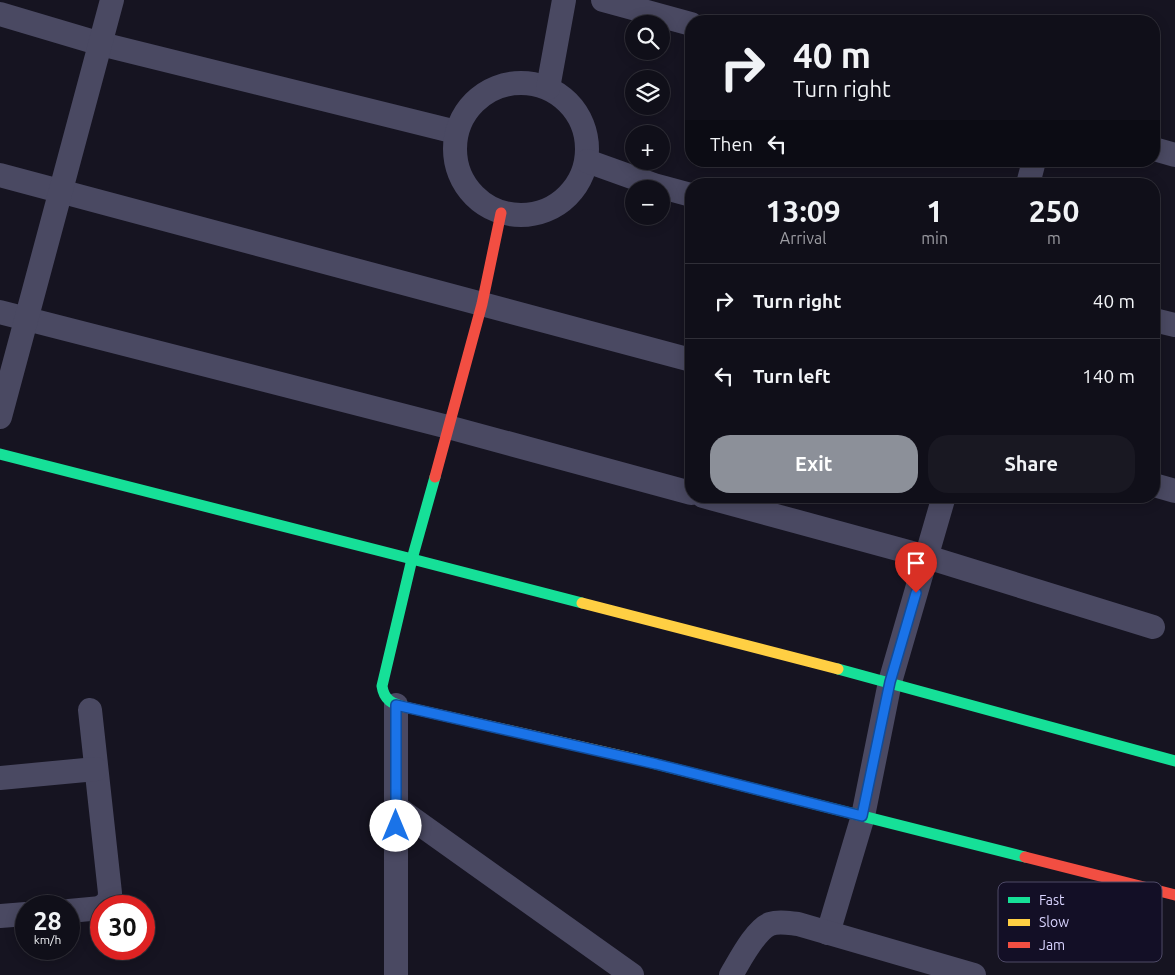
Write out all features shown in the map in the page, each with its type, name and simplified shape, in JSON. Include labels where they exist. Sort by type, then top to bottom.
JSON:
[{"type":"street","points":[[0,417],[112,0]]},
{"type":"street","points":[[548,88],[564,0]]},
{"type":"street","points":[[603,0],[685,22]]},
{"type":"street","points":[[0,14],[101,44],[456,132]]},
{"type":"street","points":[[526,82],[548,88],[567,100],[580,118],[587,139],[587,161],[581,179],[571,195],[556,207],[538,214],[520,216],[501,213],[482,203],[466,187],[457,167],[456,132],[470,106],[485,93],[504,85],[526,82]]},
{"type":"street","points":[[1160,151],[1175,155]]},
{"type":"street","points":[[587,161],[654,185],[685,193]]},
{"type":"street","points":[[0,175],[685,358]]},
{"type":"street","points":[[501,213],[482,304],[412,559],[382,686],[383,694],[388,702],[656,764],[1123,882]]},
{"type":"street","points":[[0,312],[448,427],[685,491]]},
{"type":"street","points":[[1160,321],[1175,325]]},
{"type":"street","points":[[0,454],[890,682],[1175,761]]},
{"type":"street","points":[[1160,486],[1175,490]]},
{"type":"street","points":[[729,503],[927,557],[1153,627]]},
{"type":"street","points":[[828,933],[862,816],[890,682],[942,503]]},
{"type":"street","points":[[396,705],[396,975]]},
{"type":"street","points":[[90,710],[110,895]]},
{"type":"street","points":[[0,778],[96,769]]},
{"type":"street","points":[[396,807],[632,975]]},
{"type":"street","points":[[1162,892],[1175,895]]},
{"type":"street","points":[[0,916],[15,915]]},
{"type":"street","points":[[731,975],[759,932],[768,925],[781,922],[798,924],[974,975]]},
{"type":"traffic: fast","points":[[0,454],[412,559],[435,477]]},
{"type":"traffic: fast","points":[[405,707],[389,701],[382,686],[412,559],[582,603]]},
{"type":"traffic: fast","points":[[838,669],[1175,761]]},
{"type":"traffic: fast","points":[[636,759],[1025,857]]},
{"type":"traffic: slow","points":[[582,603],[838,669]]},
{"type":"traffic: slow","points":[[405,707],[636,759]]},
{"type":"traffic: jam","points":[[435,477],[482,304],[501,213]]},
{"type":"traffic: jam","points":[[1025,857],[1124,882]]},
{"type":"traffic: jam","points":[[1162,892],[1175,895]]},
{"type":"route","points":[[396,826],[396,705],[656,764],[862,816],[890,682],[916,593]]}]
